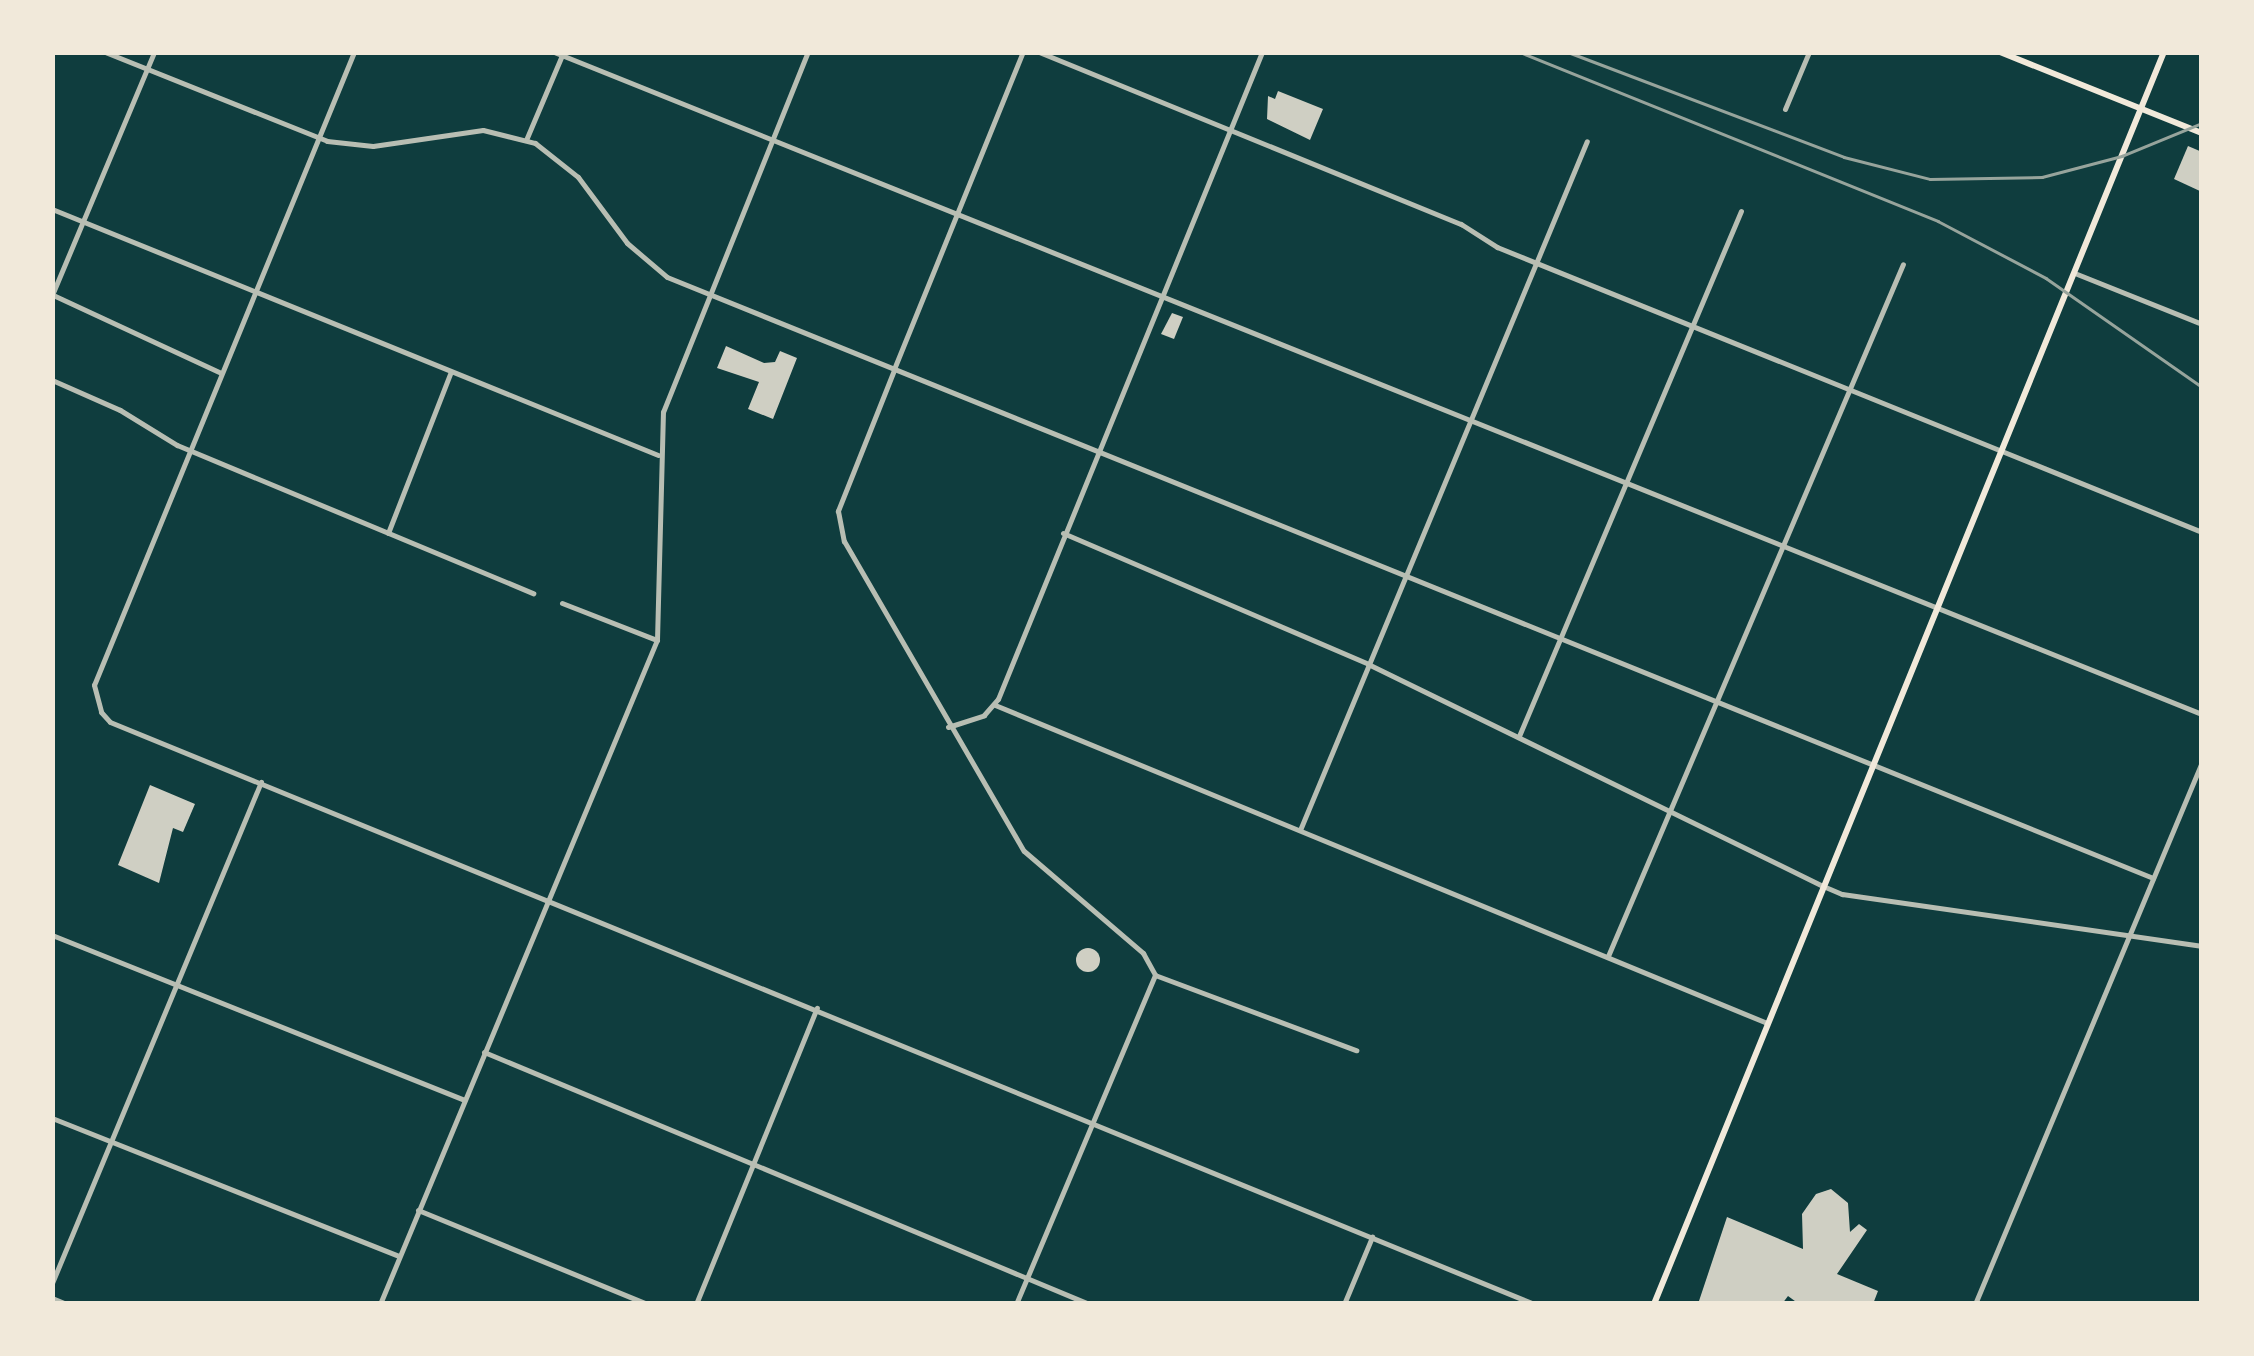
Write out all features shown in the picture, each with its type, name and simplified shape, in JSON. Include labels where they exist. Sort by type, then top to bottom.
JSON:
[{"type":"main road","points":[[2000,52],[2202,133]]},
{"type":"main road","points":[[1654,1304],[1870,763],[2076,274],[2164,52]]},
{"type":"street","points":[[105,52],[318,138],[373,146],[483,130],[526,140],[578,178],[626,244],[667,277],[2154,878]]},
{"type":"street","points":[[154,52],[52,295],[219,372]]},
{"type":"street","points":[[354,52],[219,372],[94,685],[95,698],[110,722],[549,898],[1534,1304]]},
{"type":"street","points":[[554,52],[2202,714]]},
{"type":"street","points":[[380,1304],[657,640],[658,455],[663,412],[808,52]]},
{"type":"street","points":[[1023,52],[894,370],[838,521],[865,586],[1024,851],[1143,953],[1155,975],[1356,1050]]},
{"type":"street","points":[[1040,52],[1462,224],[1537,263],[2202,532]]},
{"type":"street","points":[[948,727],[995,705],[1262,52]]},
{"type":"street","points":[[1785,109],[1809,52]]},
{"type":"street","points":[[526,140],[562,54]]},
{"type":"street","points":[[1300,831],[1587,141]]},
{"type":"street","points":[[52,209],[450,374],[658,455]]},
{"type":"street","points":[[1519,736],[1741,210]]},
{"type":"street","points":[[1608,957],[1903,264]]},
{"type":"street","points":[[2076,274],[2202,324]]},
{"type":"street","points":[[388,533],[450,374]]},
{"type":"street","points":[[52,380],[188,450],[533,593]]},
{"type":"street","points":[[1063,532],[1368,664],[1842,894],[2202,946]]},
{"type":"street","points":[[562,603],[657,640]]},
{"type":"street","points":[[995,705],[1767,1023]]},
{"type":"street","points":[[1975,1304],[2202,762]]},
{"type":"street","points":[[52,1284],[261,782]]},
{"type":"street","points":[[52,935],[464,1100]]},
{"type":"street","points":[[1016,1304],[1155,975]]},
{"type":"street","points":[[696,1304],[817,1008]]},
{"type":"street","points":[[484,1052],[1089,1304]]},
{"type":"street","points":[[52,1118],[400,1256]]},
{"type":"street","points":[[418,1210],[647,1304]]},
{"type":"street","points":[[1344,1304],[1372,1237]]},
{"type":"street","points":[[52,1298],[66,1304]]},
{"type":"building","points":[[1278,91],[1323,109],[1310,140],[1267,119],[1268,96],[1275,99]]},
{"type":"building","points":[[2188,146],[2202,152],[2202,192],[2174,179]]},
{"type":"building","points":[[1172,313],[1183,317],[1174,339],[1161,334]]},
{"type":"building","points":[[726,346],[764,363],[775,362],[780,351],[797,358],[773,419],[748,409],[759,382],[717,368]]},
{"type":"building","points":[[150,785],[195,804],[183,832],[173,828],[159,883],[118,865]]},
{"type":"building","points":[[1088,948],[1100,960],[1088,972],[1076,960]]},
{"type":"building","points":[[1831,1189],[1848,1203],[1850,1232],[1859,1224],[1867,1230],[1837,1274],[1878,1291],[1873,1304],[1799,1304],[1788,1296],[1782,1304],[1698,1304],[1727,1217],[1803,1249],[1802,1214],[1816,1194]]},
{"type":"railway","points":[[1520,52],[1938,221],[2046,278],[2202,387]]},
{"type":"railway","points":[[1568,52],[1844,157],[1930,179],[2042,177],[2122,156],[2202,123]]}]
